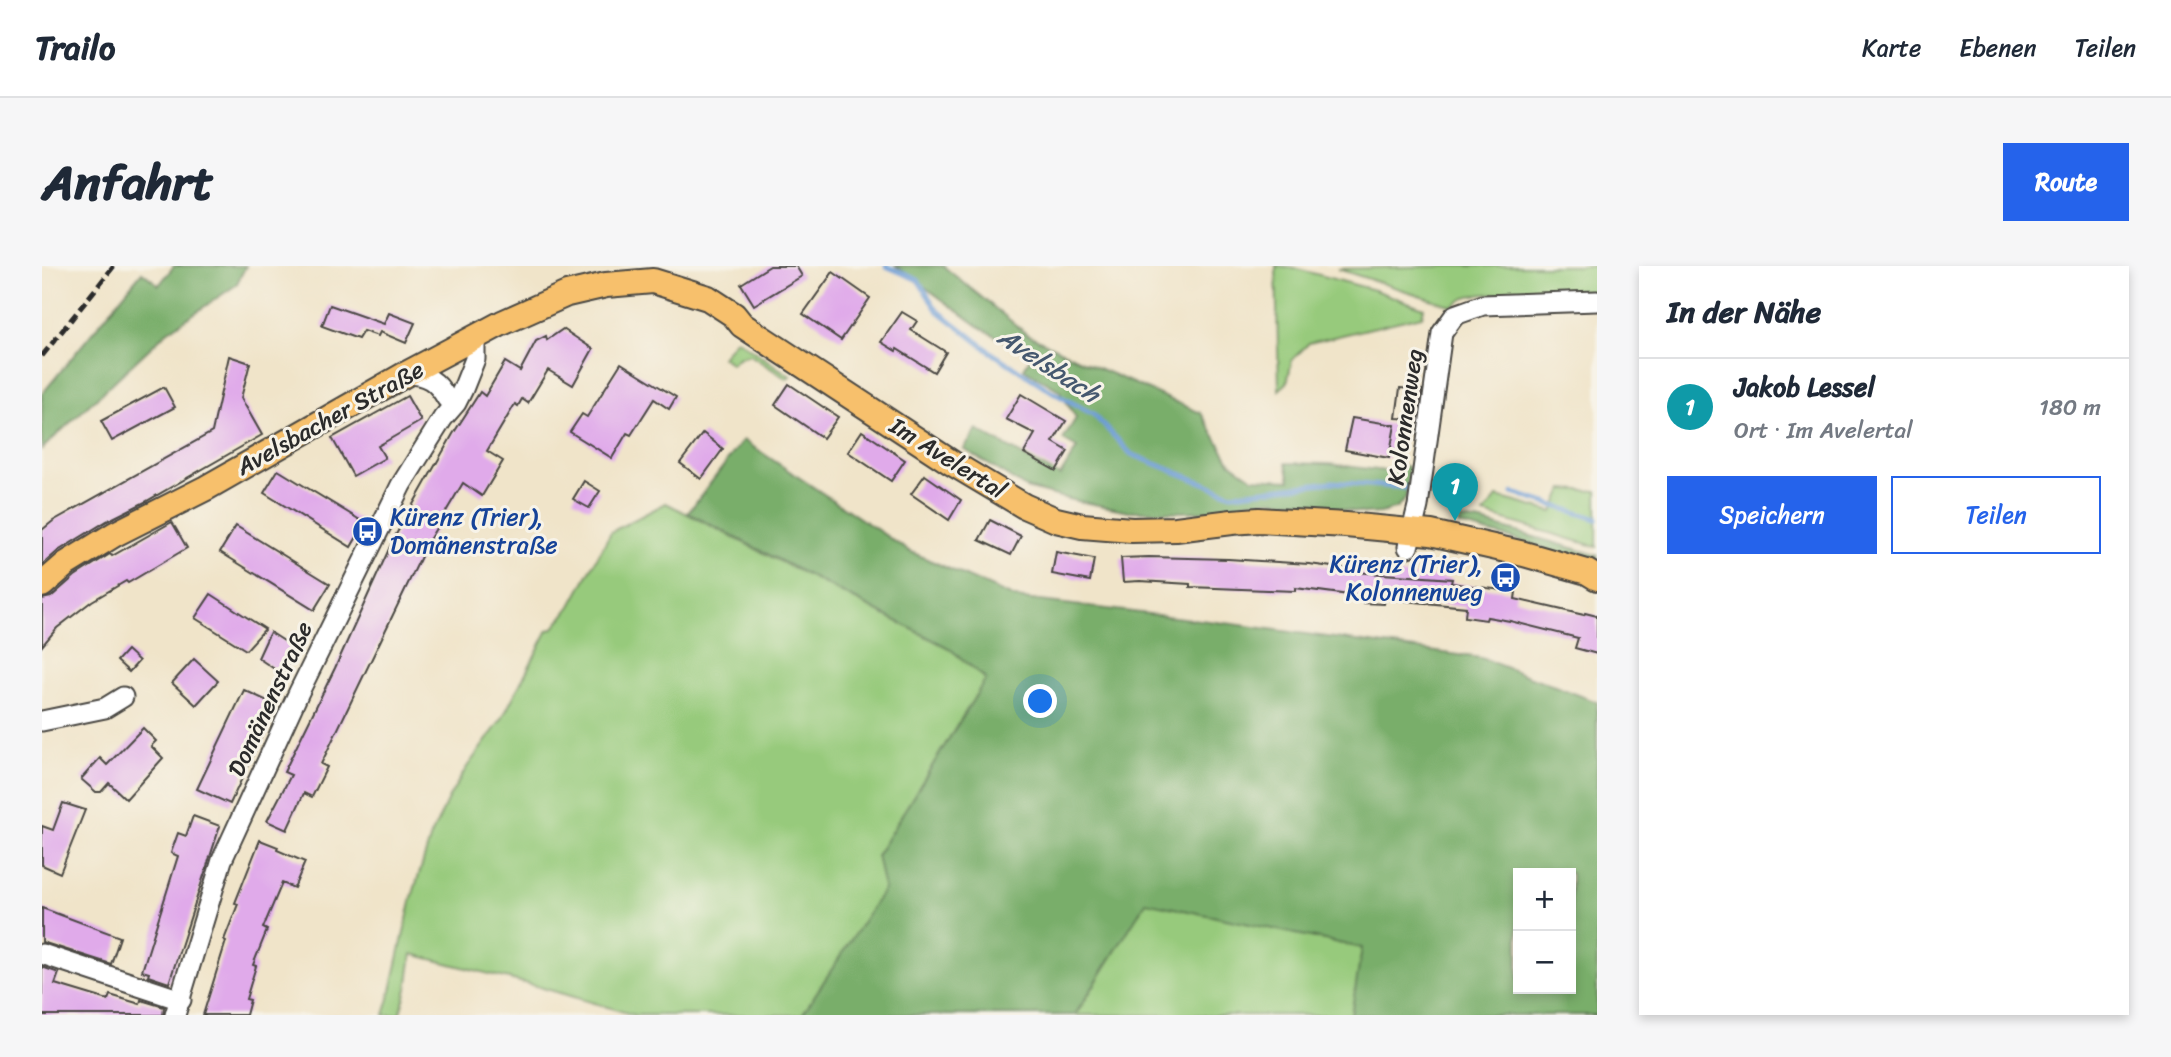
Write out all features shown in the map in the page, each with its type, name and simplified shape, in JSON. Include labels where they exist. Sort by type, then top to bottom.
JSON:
[{"type":"main road","name":"Im Avelertal","points":[[631,275],[640,291],[670,299],[735,325],[742,325],[952,463],[1024,506],[1056,520],[1082,526],[1132,530],[1176,529],[1259,520],[1346,525],[1410,539]]},
{"type":"main road","name":"Avelsbacher Straße","points":[[42,585],[66,564],[93,547],[206,488],[406,374],[530,309],[567,294],[606,285],[631,275]]},
{"type":"main road","name":"Im Avelertal","points":[[1176,529],[1211,535],[1410,539]]},
{"type":"main road","points":[[1410,539],[1431,533],[1524,554],[1587,572],[1597,581]]},
{"type":"street","name":"Kolonnenweg","points":[[1410,539],[1418,506],[1441,333],[1455,315],[1483,305],[1597,301]]},
{"type":"street","name":"Domänenstraße","points":[[178,1007],[222,860],[299,692],[401,485],[445,409],[456,403],[475,359],[475,339]]},
{"type":"street","points":[[406,374],[421,375],[440,387],[445,409]]},
{"type":"street","points":[[42,721],[105,708],[123,697]]},
{"type":"street","points":[[42,954],[178,1007]]},
{"type":"green space","points":[[174,266],[246,266],[236,285],[167,332],[42,449],[42,394],[142,272],[159,285]]},
{"type":"green space","points":[[896,266],[943,266],[1027,334],[1201,413],[1231,463],[1253,478],[1290,480],[1286,463],[1329,464],[1386,471],[1395,464],[1409,467],[1406,498],[1397,508],[1367,514],[1311,503],[1271,500],[1245,502],[1224,511],[1129,511],[1026,488],[964,449],[977,430],[1060,476],[1077,448],[1063,440],[1076,418],[1059,390],[1024,369],[1031,356],[981,328]]},
{"type":"green space","points":[[1276,266],[1294,268],[1374,290],[1424,308],[1422,316],[1309,343],[1292,360],[1287,383],[1279,390]]},
{"type":"green space","points":[[1597,266],[1597,292],[1486,294],[1469,296],[1452,306],[1338,269]]},
{"type":"green space","points":[[736,339],[790,376],[787,379],[750,355],[738,358],[731,364],[722,357]]},
{"type":"green space","points":[[743,440],[909,551],[1015,598],[1481,658],[1597,702],[1597,1015],[1351,1015],[1362,948],[1146,902],[1075,1015],[802,1015],[884,889],[877,855],[986,679],[949,648],[688,513]]},
{"type":"green space","points":[[1563,489],[1597,491],[1597,547],[1484,514],[1497,497],[1553,512]]},
{"type":"green space","points":[[666,503],[949,648],[986,679],[877,855],[885,889],[802,1015],[634,1015],[412,954],[400,1015],[384,1015],[412,897],[431,836],[448,799],[467,767],[502,719],[548,630],[553,629],[571,606],[611,532]]},
{"type":"green space","points":[[1461,519],[1482,522],[1597,555],[1597,566],[1525,542],[1459,525]]},
{"type":"green space","points":[[1146,901],[1363,948],[1351,1015],[1076,1015]]},
{"type":"building","points":[[770,266],[796,266],[802,276],[754,305],[741,284]]},
{"type":"building","points":[[833,272],[870,298],[841,340],[803,314]]},
{"type":"building","points":[[330,305],[384,324],[389,313],[415,323],[406,343],[380,332],[378,336],[363,331],[358,339],[322,326]]},
{"type":"building","points":[[902,312],[917,321],[911,330],[946,352],[934,372],[881,342]]},
{"type":"building","points":[[563,329],[593,349],[573,385],[548,370],[528,403],[522,399],[518,406],[515,404],[487,451],[503,461],[482,496],[463,483],[429,540],[321,764],[327,767],[312,797],[304,793],[287,830],[267,821],[291,775],[284,772],[394,538],[453,434],[480,392],[485,396],[505,362],[520,371],[536,341],[546,336],[547,340]]},
{"type":"building","points":[[229,356],[250,363],[241,398],[262,435],[107,521],[58,551],[42,565],[42,530],[53,521],[212,432]]},
{"type":"building","points":[[621,363],[676,397],[669,409],[654,399],[631,435],[627,433],[612,458],[570,432],[582,414],[587,417]]},
{"type":"building","points":[[789,384],[838,417],[823,438],[775,405]]},
{"type":"building","points":[[164,387],[175,407],[112,441],[101,421]]},
{"type":"building","points":[[1400,388],[1422,390],[1418,419],[1396,418]]},
{"type":"building","points":[[1021,394],[1066,421],[1053,442],[1068,451],[1056,471],[1024,453],[1035,434],[1006,419]]},
{"type":"building","points":[[407,396],[421,421],[378,446],[385,458],[353,476],[332,438]]},
{"type":"building","points":[[1352,418],[1395,425],[1389,458],[1345,450]]},
{"type":"building","points":[[862,431],[905,460],[891,481],[848,452]]},
{"type":"building","points":[[703,433],[723,449],[701,479],[680,463]]},
{"type":"building","points":[[278,470],[365,523],[351,547],[264,493]]},
{"type":"building","points":[[925,475],[961,500],[949,520],[911,494]]},
{"type":"building","points":[[584,481],[600,491],[589,508],[573,499]]},
{"type":"building","points":[[990,520],[1021,536],[1011,555],[979,540]]},
{"type":"building","points":[[172,522],[187,548],[92,601],[57,628],[42,646],[42,599],[51,597],[75,576],[110,554],[112,556]]},
{"type":"building","points":[[236,526],[330,584],[314,610],[220,552]]},
{"type":"building","points":[[1056,552],[1094,559],[1090,581],[1052,574]]},
{"type":"building","points":[[1121,558],[1309,564],[1355,572],[1452,579],[1451,583],[1516,592],[1515,599],[1597,616],[1597,654],[1575,648],[1578,638],[1510,621],[1465,617],[1466,607],[1385,599],[1384,604],[1364,603],[1364,597],[1295,588],[1295,591],[1123,582]]},
{"type":"building","points":[[211,594],[265,629],[246,650],[195,618]]},
{"type":"building","points":[[270,632],[298,650],[282,674],[258,658]]},
{"type":"building","points":[[127,650],[139,661],[129,672],[117,661]]},
{"type":"building","points":[[194,659],[218,681],[196,705],[172,683]]},
{"type":"building","points":[[244,690],[276,705],[230,804],[197,789]]},
{"type":"building","points":[[143,728],[156,741],[151,746],[163,758],[126,799],[109,783],[101,792],[96,792],[81,779],[100,758],[107,765]]},
{"type":"building","points":[[63,803],[85,810],[60,873],[42,865],[42,826],[53,830]]},
{"type":"building","points":[[193,816],[220,826],[169,983],[148,976],[149,973],[142,971],[178,856],[171,853],[178,833],[186,836]]},
{"type":"building","points":[[260,840],[305,862],[294,888],[282,883],[263,928],[267,930],[253,965],[256,966],[246,999],[250,1000],[246,1015],[203,1015],[226,941],[224,940],[238,904],[235,903]]},
{"type":"building","points":[[42,908],[120,937],[111,964],[42,942]]},
{"type":"building","points":[[42,967],[59,973],[55,984],[108,1000],[110,995],[140,1004],[141,1000],[164,1007],[163,1015],[42,1015]]},
{"type":"waterway","name":"Avelsbach","points":[[886,266],[918,280],[937,310],[992,353],[1093,414],[1131,454],[1231,494],[1332,482],[1408,488]]},
{"type":"waterway","name":"Avelsbach","points":[[1513,493],[1597,519]]},
{"type":"railway","points":[[42,356],[114,266]]},
{"type":"place","name":"Jakob Lessel","points":[[1455,521]]},
{"type":"place","name":"Kürenz (Trier), Domänenstraße","points":[[367,531]]},
{"type":"place","name":"Kürenz (Trier), Kolonnenweg","points":[[1506,578]]}]
